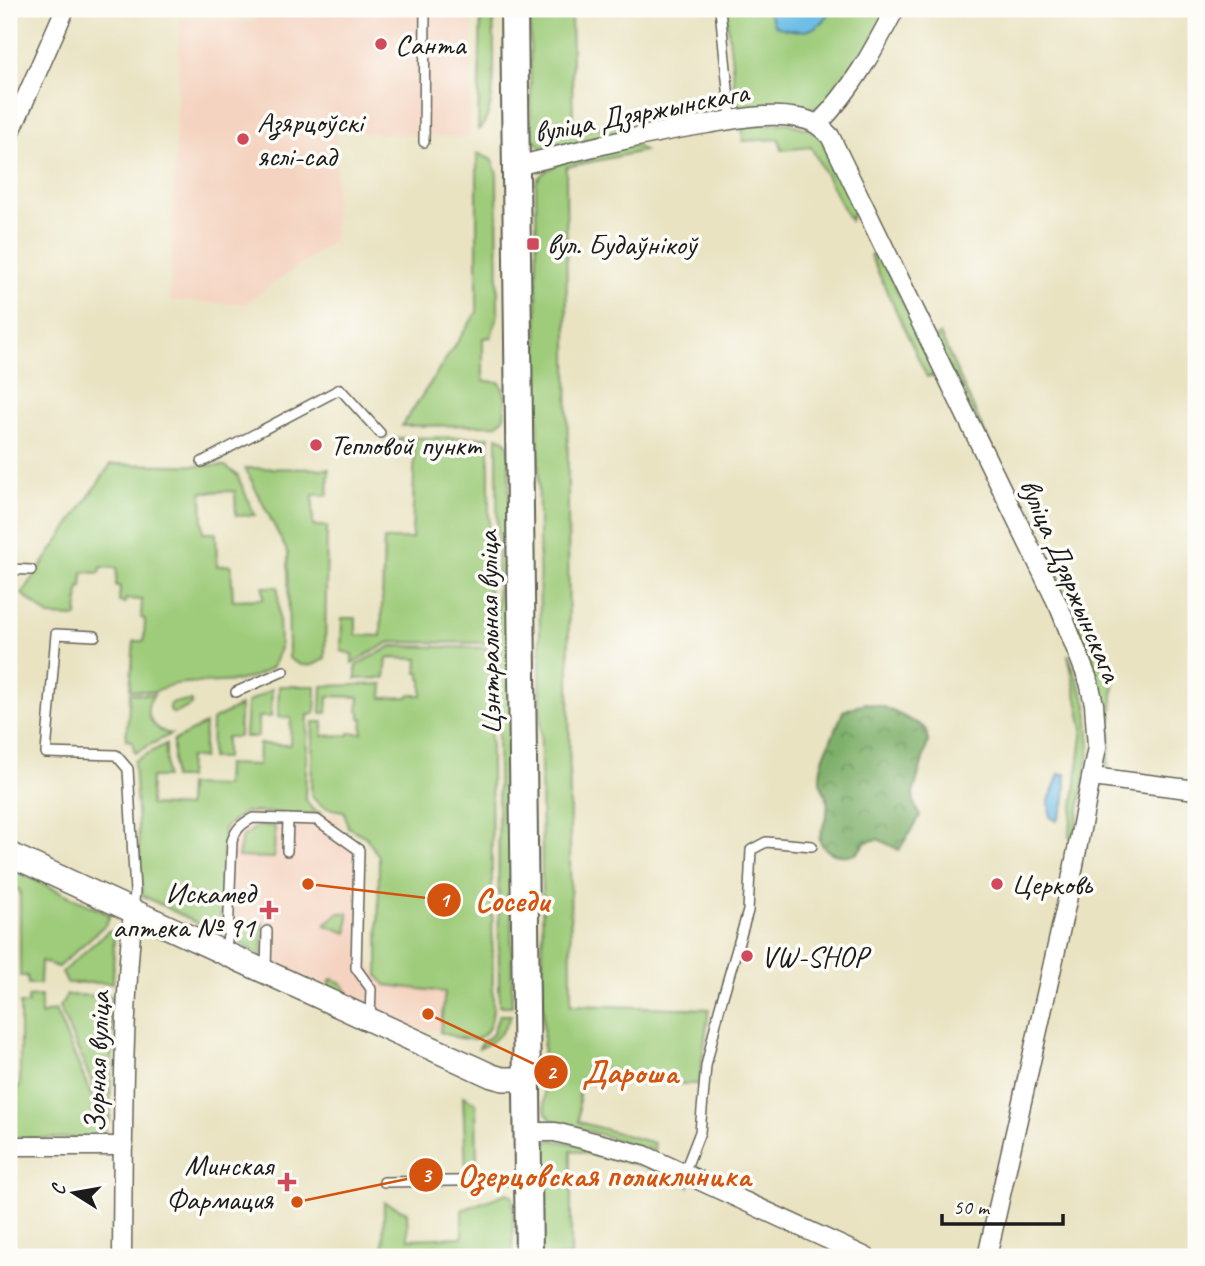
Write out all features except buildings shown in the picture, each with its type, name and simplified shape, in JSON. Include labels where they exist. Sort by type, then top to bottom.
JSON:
[{"type":"main road","name":"Цэнтральная вуліца","points":[[514,9],[528,1257]]},
{"type":"street","points":[[9,136],[65,9]]},
{"type":"street","points":[[818,124],[850,88],[895,9]]},
{"type":"street","name":"вуліца Дзяржынскага","points":[[517,166],[653,132],[732,120],[779,115],[818,124],[830,136],[1060,609],[1089,682],[1094,704],[1097,747],[1061,928],[988,1257]]},
{"type":"street","points":[[1092,777],[1196,790]]},
{"type":"street","points":[[9,854],[492,1076],[527,1079]]},
{"type":"street","name":"Зорная вуліца","points":[[122,1257],[129,953],[133,911]]},
{"type":"street","points":[[527,1132],[555,1132],[644,1155],[866,1257]]},
{"type":"street","points":[[9,1146],[123,1146]]},
{"type":"lane","points":[[424,142],[425,9]]},
{"type":"lane","points":[[720,9],[732,120]]},
{"type":"lane","points":[[202,463],[340,389],[380,433]]},
{"type":"lane","points":[[9,569],[31,570]]},
{"type":"lane","points":[[95,636],[56,634],[46,753],[116,755],[128,769],[135,892],[133,911]]},
{"type":"lane","points":[[236,692],[284,671]]},
{"type":"lane","points":[[224,953],[228,936],[232,841],[235,830],[243,822],[253,818],[317,820],[359,850],[356,968],[371,989],[370,1019]]},
{"type":"lane","points":[[288,819],[288,851]]},
{"type":"lane","points":[[684,1172],[700,1132],[706,1066],[748,911],[751,850],[766,842],[812,846]]},
{"type":"lane","points":[[266,972],[267,932]]},
{"type":"lane","points":[[384,1182],[528,1180]]},
{"type":"shaded area","points":[[255,9],[473,9],[469,138],[337,131],[334,241],[244,304],[170,301],[180,19],[255,22]]},
{"type":"shaded area","points":[[245,811],[339,815],[340,831],[365,846],[363,951],[386,985],[446,992],[440,1032],[408,1026],[220,936],[224,828]]},
{"type":"green space","points":[[481,9],[493,9],[494,74],[490,108],[478,130]]},
{"type":"green space","points":[[530,9],[571,9],[573,132],[725,103],[727,111],[724,114],[543,149],[533,140],[531,132]]},
{"type":"green space","points":[[726,9],[767,9],[823,23],[831,9],[888,9],[867,51],[828,102],[808,109],[737,110]]},
{"type":"green space","points":[[788,123],[811,130],[823,140],[851,198],[854,208],[850,221],[811,147],[782,150],[779,139],[743,141],[742,126]]},
{"type":"green space","points":[[635,145],[644,151],[566,167],[571,1005],[709,1009],[699,1084],[579,1083],[579,1122],[654,1143],[655,1151],[552,1120],[546,1113],[544,1104],[536,183],[551,168],[565,162]]},
{"type":"green space","points":[[477,153],[492,160],[497,174],[498,314],[491,337],[483,338],[483,381],[499,382],[502,386],[505,399],[504,418],[496,425],[402,426],[477,312]]},
{"type":"green space","points":[[870,255],[881,258],[937,371],[935,375],[927,377]]},
{"type":"green space","points":[[940,334],[992,449],[1031,518],[1019,510],[935,339]]},
{"type":"green space","points":[[489,437],[489,643],[390,642],[352,663],[352,654],[341,651],[342,618],[356,618],[356,635],[381,636],[384,539],[412,539],[415,442],[387,441],[390,438]]},
{"type":"green space","points":[[497,437],[505,440],[509,447],[512,1006],[499,1006]]},
{"type":"green space","points":[[111,464],[225,466],[237,475],[255,515],[236,516],[235,491],[202,492],[203,533],[216,533],[217,566],[231,565],[233,600],[263,599],[263,587],[278,587],[280,648],[273,666],[242,680],[181,683],[155,692],[130,690],[134,641],[144,641],[145,619],[141,618],[142,600],[126,599],[125,603],[119,602],[117,568],[101,567],[100,573],[83,572],[77,617],[49,616],[22,594]]},
{"type":"green space","points":[[245,468],[329,469],[328,495],[313,495],[313,526],[327,526],[325,658],[316,664],[302,665],[289,658],[288,553]]},
{"type":"green space","points":[[1057,565],[1079,603],[1114,683],[1108,768],[1103,760],[1102,711],[1097,679],[1081,632],[1053,573],[1052,568]]},
{"type":"green space","points":[[392,646],[490,648],[493,1009],[487,1030],[476,1039],[459,1038],[440,1032],[445,992],[386,985],[378,976],[379,857],[366,837],[348,827],[344,811],[321,805],[311,794],[313,722],[323,722],[323,736],[362,733],[363,718],[360,718],[358,711],[359,697],[328,696],[327,713],[321,713],[322,686],[383,684],[382,698],[422,695],[422,680],[420,673],[417,673],[418,659],[387,658],[385,678],[356,679],[356,665]]},
{"type":"green space","points":[[1068,654],[1087,705],[1090,747],[1074,838],[1069,837],[1083,729]]},
{"type":"green space","points":[[279,686],[316,686],[315,714],[308,715],[305,798],[311,808],[322,814],[245,812],[224,828],[220,935],[142,895],[134,761],[166,744],[166,777],[151,777],[150,805],[187,807],[188,785],[225,786],[226,764],[258,765],[259,744],[290,745],[291,718],[278,717]]},
{"type":"green space","points":[[272,689],[271,717],[258,717],[258,737],[245,737],[247,703]]},
{"type":"green space","points":[[130,693],[154,695],[148,707],[150,719],[159,729],[171,734],[135,753],[132,741],[126,740]]},
{"type":"green space","points":[[192,701],[192,705],[174,714],[170,711],[173,702]]},
{"type":"green space","points":[[865,703],[884,707],[926,730],[928,742],[913,794],[920,816],[899,850],[878,839],[866,842],[856,854],[839,855],[826,849],[819,839],[828,807],[820,782],[820,771],[843,711]]},
{"type":"green space","points":[[240,706],[239,737],[226,737],[226,758],[211,758],[212,720]]},
{"type":"green space","points":[[205,724],[203,758],[189,757],[188,778],[173,778],[173,741]]},
{"type":"green space","points":[[258,826],[275,826],[274,858],[238,857],[242,837]]},
{"type":"green space","points":[[9,868],[110,915],[106,924],[58,967],[41,961],[40,984],[28,984],[27,976],[20,976],[20,890],[9,889]]},
{"type":"green space","points":[[338,913],[348,913],[348,933],[325,925]]},
{"type":"green space","points":[[238,922],[263,923],[262,956],[239,941]]},
{"type":"green space","points":[[108,931],[114,931],[113,983],[67,983],[62,972]]},
{"type":"green space","points":[[331,979],[342,983],[351,999],[328,987]]},
{"type":"green space","points":[[67,995],[113,996],[110,1123],[59,1007]]},
{"type":"green space","points":[[41,996],[41,1015],[55,1010],[106,1129],[106,1133],[100,1138],[9,1138],[9,1088],[20,1087],[20,1004],[28,1004],[28,997]]},
{"type":"green space","points":[[499,1015],[511,1015],[499,1035],[479,1048],[481,1043],[492,1035]]},
{"type":"green space","points":[[463,1096],[476,1103],[477,1162],[475,1166],[466,1169]]},
{"type":"green space","points":[[551,1140],[588,1146],[681,1176],[690,1187],[643,1166],[571,1150],[571,1257],[540,1257],[539,1153],[541,1146]]},
{"type":"green space","points":[[507,1193],[513,1196],[513,1257],[383,1257],[384,1202],[407,1212],[408,1239],[462,1237],[462,1210]]},
{"type":"water","points":[[767,9],[831,9],[820,24],[801,31],[775,26]]},
{"type":"water","points":[[1059,774],[1066,774],[1066,786],[1064,804],[1057,821],[1050,817],[1049,801]]},
{"type":"place","name":"Санта","points":[[381,44]]},
{"type":"place","name":"Азярцоўскі яслі-сад","points":[[243,139]]},
{"type":"place","name":"вул. Будаўнікоў","points":[[533,244]]},
{"type":"place","name":"Тепловой пункт","points":[[316,445]]},
{"type":"place","name":"Соседи","points":[[308,884]]},
{"type":"place","name":"Церковь","points":[[997,884]]},
{"type":"place","name":"Искамед аптека № 91","points":[[269,910]]},
{"type":"place","name":"VW-SHOP","points":[[747,956]]},
{"type":"place","name":"Дароша","points":[[428,1014]]},
{"type":"place","name":"Минская Фармация","points":[[287,1182]]},
{"type":"place","name":"Озерцовская поликлиника","points":[[297,1202]]}]
